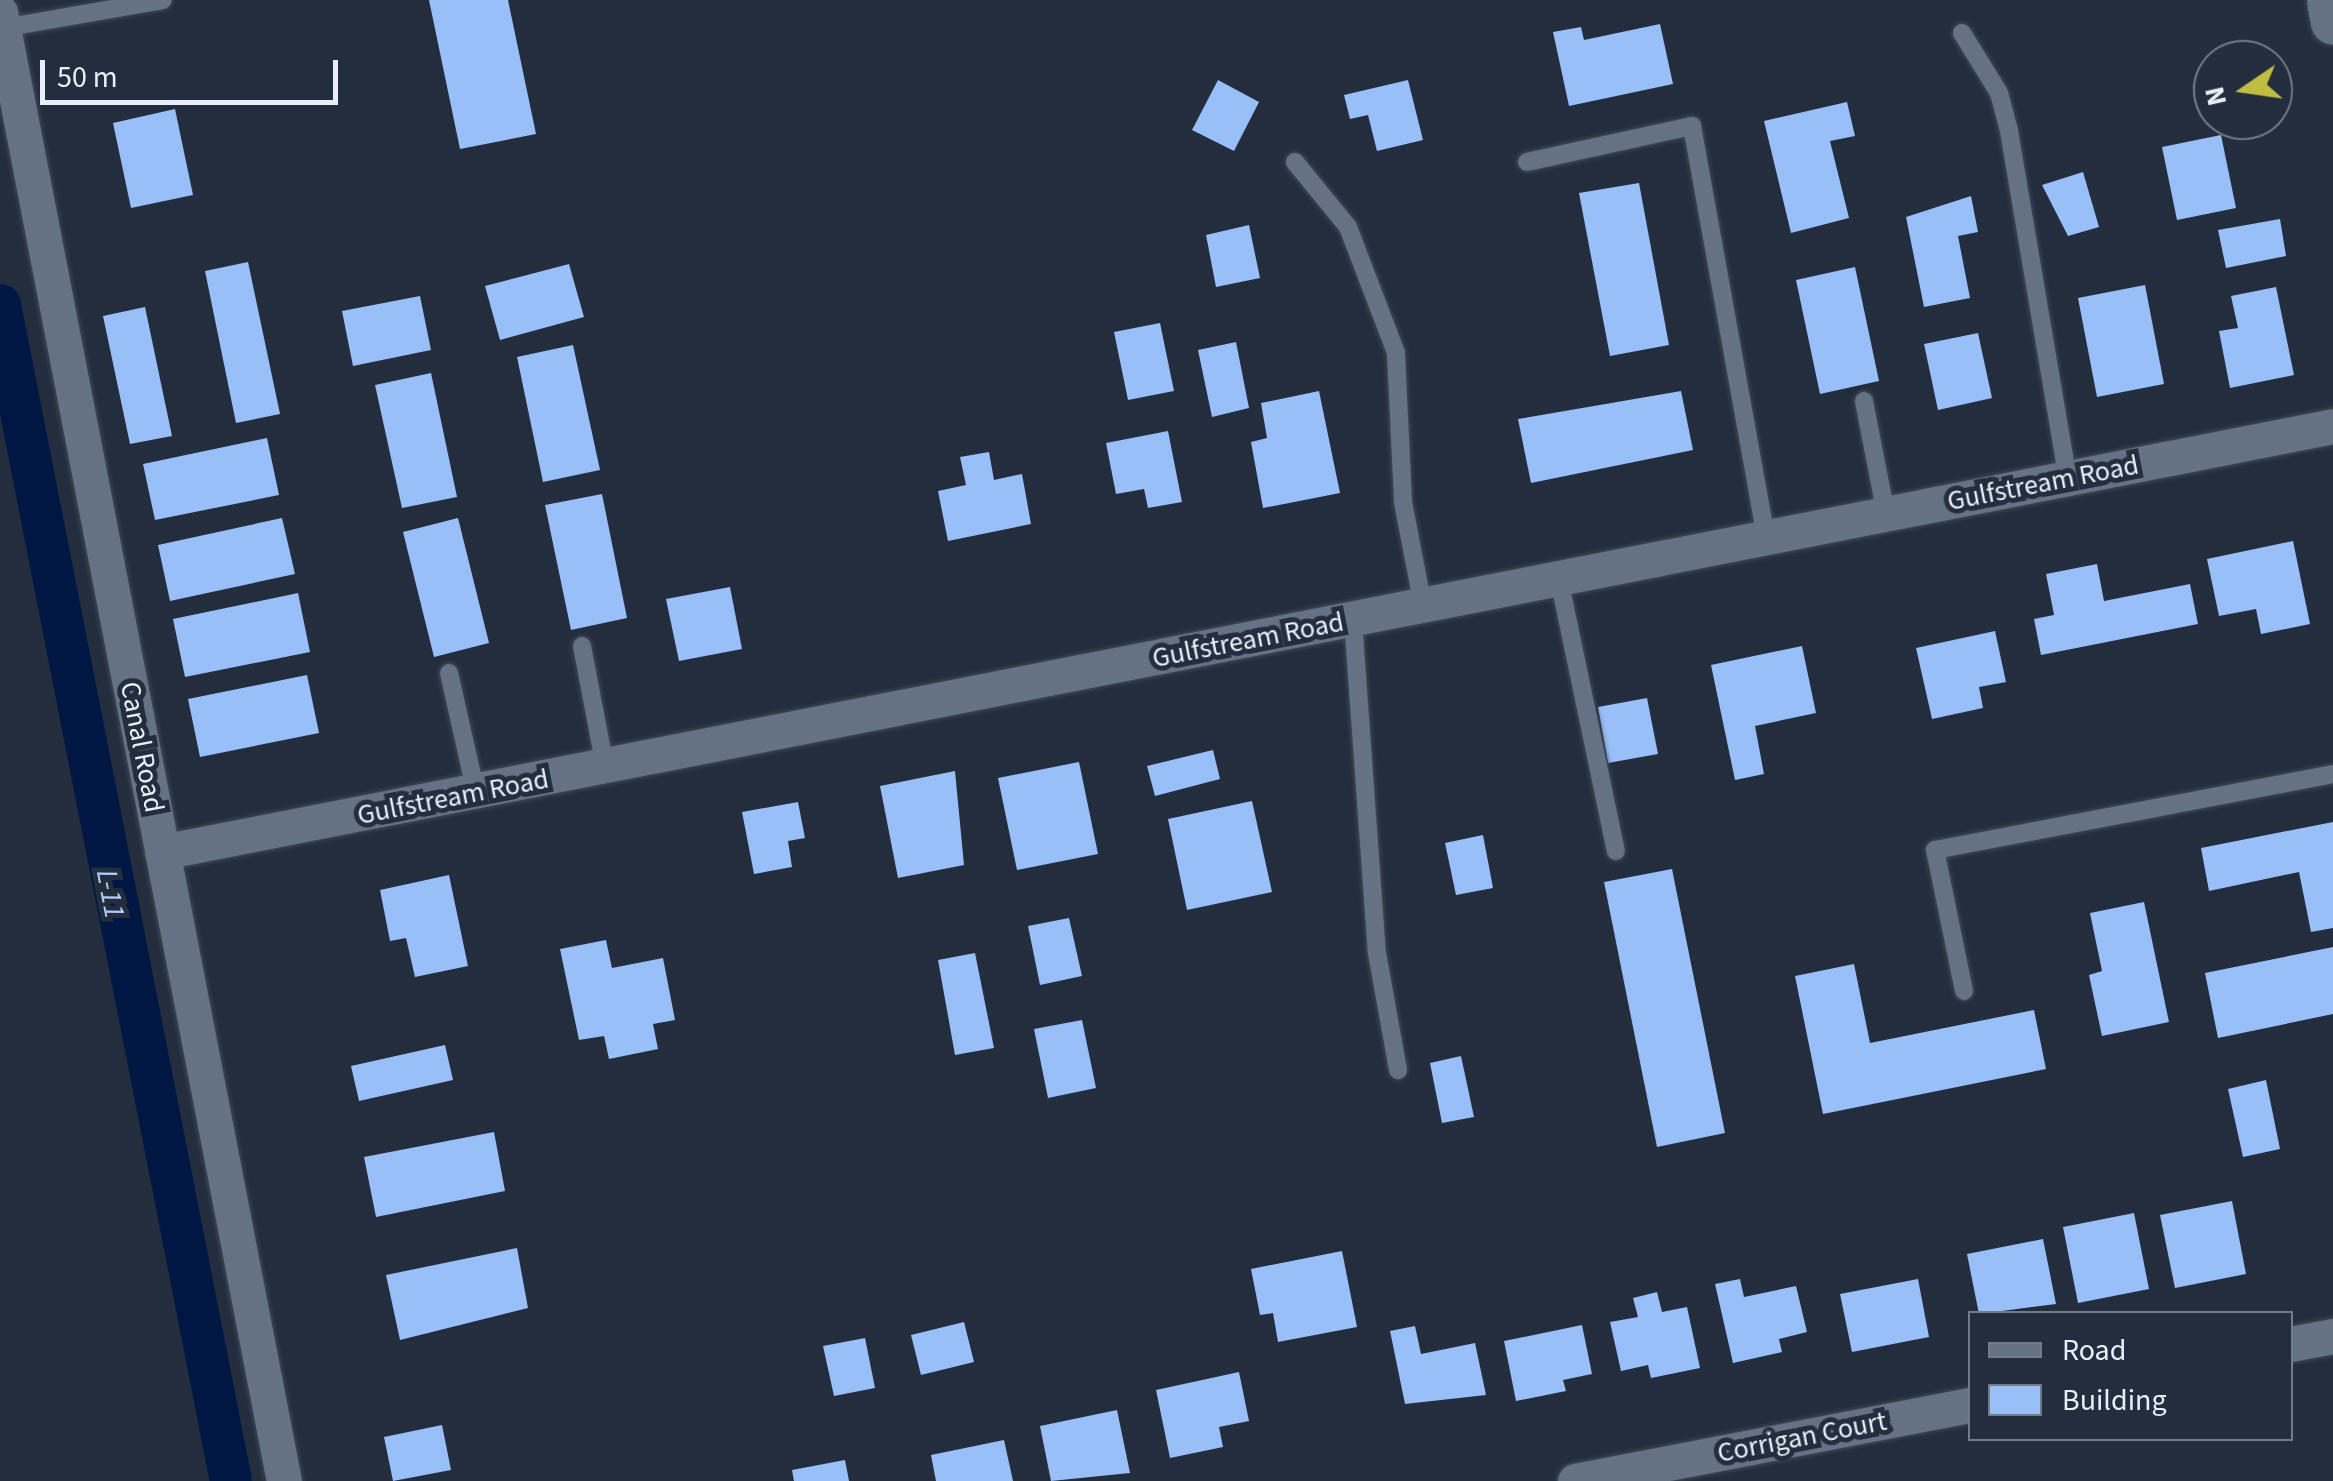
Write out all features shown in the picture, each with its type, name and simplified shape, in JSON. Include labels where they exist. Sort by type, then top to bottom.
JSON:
[{"type":"street","points":[[2329,0],[2333,22]]},
{"type":"street","name":"Canal Road","points":[[2,20],[284,1481]]},
{"type":"street","name":"Gulfstream Road","points":[[162,852],[2333,426]]},
{"type":"street","points":[[2293,1343],[2333,1336]]},
{"type":"street","name":"Corrigan Court","points":[[1575,1481],[1968,1405]]},
{"type":"lane","points":[[2,20],[164,0]]},
{"type":"lane","points":[[1962,33],[2009,131],[2068,478]]},
{"type":"lane","points":[[1527,162],[1692,126],[1766,538]]},
{"type":"lane","points":[[1295,162],[1348,227],[1396,353],[1403,502],[1423,606]]},
{"type":"lane","points":[[1864,401],[1886,514]]},
{"type":"lane","points":[[1558,578],[1616,851]]},
{"type":"lane","points":[[1352,620],[1377,952],[1398,1070]]},
{"type":"lane","points":[[582,646],[605,767]]},
{"type":"lane","points":[[449,673],[476,793]]},
{"type":"lane","points":[[1964,991],[1935,850],[2333,774]]},
{"type":"building","points":[[429,0],[508,0],[536,134],[460,149]]},
{"type":"building","points":[[1660,24],[1673,84],[1569,106],[1553,32],[1581,27],[1584,40]]},
{"type":"building","points":[[1218,80],[1259,102],[1234,151],[1192,130]]},
{"type":"building","points":[[1408,80],[1423,140],[1377,151],[1368,115],[1350,119],[1344,95]]},
{"type":"building","points":[[1847,102],[1855,136],[1830,141],[1849,218],[1791,233],[1764,121]]},
{"type":"building","points":[[175,109],[193,195],[131,208],[113,123]]},
{"type":"building","points":[[2222,140],[2236,208],[2177,220],[2162,147]]},
{"type":"building","points":[[2083,172],[2099,227],[2068,236],[2042,185]]},
{"type":"building","points":[[1639,183],[1669,345],[1610,356],[1579,193]]},
{"type":"building","points":[[1971,196],[1978,232],[1958,236],[1970,298],[1924,307],[1906,217]]},
{"type":"building","points":[[2280,219],[2286,256],[2226,268],[2218,230]]},
{"type":"building","points":[[1249,225],[1260,278],[1216,287],[1206,235]]},
{"type":"building","points":[[248,262],[280,414],[236,423],[205,271]]},
{"type":"building","points":[[569,264],[584,317],[500,340],[485,286]]},
{"type":"building","points":[[1855,267],[1879,381],[1820,394],[1796,280]]},
{"type":"building","points":[[2145,285],[2164,384],[2097,397],[2078,298]]},
{"type":"building","points":[[2276,287],[2294,375],[2230,388],[2219,331],[2238,328],[2231,296]]},
{"type":"building","points":[[420,296],[431,350],[353,366],[342,311]]},
{"type":"building","points":[[145,307],[172,436],[130,444],[103,316]]},
{"type":"building","points":[[1160,323],[1174,391],[1128,400],[1114,332]]},
{"type":"building","points":[[1978,333],[1992,398],[1938,410],[1924,344]]},
{"type":"building","points":[[1236,342],[1249,408],[1212,417],[1198,350]]},
{"type":"building","points":[[573,345],[600,470],[543,482],[517,357]]},
{"type":"building","points":[[431,373],[457,497],[402,508],[375,385]]},
{"type":"building","points":[[1319,391],[1340,493],[1263,508],[1251,442],[1267,438],[1261,403]]},
{"type":"building","points":[[1681,391],[1693,450],[1531,483],[1518,419]]},
{"type":"building","points":[[1168,431],[1182,502],[1148,508],[1144,489],[1116,494],[1106,443]]},
{"type":"building","points":[[267,438],[279,495],[155,520],[143,464]]},
{"type":"building","points":[[989,452],[994,480],[1022,474],[1031,524],[948,541],[938,491],[966,485],[960,457]]},
{"type":"building","points":[[602,494],[627,618],[571,630],[545,505]]},
{"type":"building","points":[[282,518],[295,574],[170,601],[158,545]]},
{"type":"building","points":[[458,518],[489,643],[434,657],[403,532]]},
{"type":"building","points":[[2293,541],[2310,624],[2261,634],[2256,609],[2219,616],[2207,559]]},
{"type":"building","points":[[2097,564],[2104,601],[2190,584],[2198,624],[2041,655],[2034,619],[2054,615],[2046,574]]},
{"type":"building","points":[[730,587],[742,649],[679,661],[666,599]]},
{"type":"building","points":[[298,593],[310,652],[185,677],[173,619]]},
{"type":"building","points":[[1995,631],[2006,682],[1979,687],[1983,708],[1932,719],[1916,648]]},
{"type":"building","points":[[1802,646],[1816,713],[1755,726],[1764,774],[1735,780],[1711,665]]},
{"type":"building","points":[[307,675],[319,733],[200,757],[188,699]]},
{"type":"building","points":[[1647,698],[1658,754],[1608,763],[1598,707]]},
{"type":"building","points":[[1213,750],[1220,779],[1155,796],[1147,766]]},
{"type":"building","points":[[1079,762],[1098,854],[1017,870],[998,778]]},
{"type":"building","points":[[955,771],[964,865],[898,878],[880,786]]},
{"type":"building","points":[[1252,801],[1272,892],[1187,910],[1168,819]]},
{"type":"building","points":[[798,802],[805,838],[788,841],[792,867],[754,874],[742,812]]},
{"type":"building","points":[[2333,822],[2333,928],[2311,932],[2299,872],[2209,891],[2201,848]]},
{"type":"building","points":[[1483,835],[1493,888],[1456,895],[1445,843]]},
{"type":"building","points":[[1672,869],[1725,1133],[1657,1147],[1604,882]]},
{"type":"building","points":[[449,875],[468,966],[415,977],[406,938],[390,941],[380,890]]},
{"type":"building","points":[[2144,902],[2169,1022],[2102,1036],[2089,975],[2102,971],[2090,913]]},
{"type":"building","points":[[1069,918],[1082,976],[1040,985],[1028,926]]},
{"type":"building","points":[[606,940],[612,968],[663,958],[675,1020],[653,1024],[658,1049],[609,1059],[604,1036],[579,1040],[560,949]]},
{"type":"building","points":[[2333,947],[2333,1014],[2218,1038],[2205,973]]},
{"type":"building","points":[[975,953],[994,1048],[955,1055],[938,960]]},
{"type":"building","points":[[1854,964],[1870,1043],[2034,1010],[2046,1069],[1823,1114],[1795,976]]},
{"type":"building","points":[[1082,1020],[1096,1088],[1048,1098],[1034,1029]]},
{"type":"building","points":[[445,1045],[453,1080],[359,1101],[351,1066]]},
{"type":"building","points":[[1461,1056],[1474,1117],[1442,1123],[1430,1063]]},
{"type":"building","points":[[2266,1080],[2280,1149],[2243,1157],[2228,1089]]},
{"type":"building","points":[[494,1132],[505,1191],[376,1217],[364,1157]]},
{"type":"building","points":[[2232,1201],[2246,1274],[2175,1288],[2160,1215]]},
{"type":"building","points":[[2134,1213],[2149,1289],[2078,1303],[2063,1227]]},
{"type":"building","points":[[2043,1239],[2056,1304],[1978,1311],[1967,1254]]},
{"type":"building","points":[[517,1248],[528,1308],[400,1340],[386,1275]]},
{"type":"building","points":[[1342,1251],[1357,1327],[1278,1342],[1273,1313],[1260,1315],[1251,1269]]},
{"type":"building","points":[[1740,1279],[1744,1297],[1796,1286],[1807,1332],[1779,1339],[1782,1352],[1733,1363],[1715,1284]]},
{"type":"building","points":[[1918,1279],[1929,1337],[1852,1352],[1840,1294]]},
{"type":"building","points":[[1657,1292],[1662,1312],[1687,1307],[1700,1368],[1651,1378],[1648,1365],[1621,1371],[1610,1322],[1638,1317],[1633,1298]]},
{"type":"building","points":[[964,1322],[974,1362],[921,1375],[911,1335]]},
{"type":"building","points":[[1582,1325],[1592,1374],[1563,1380],[1566,1391],[1516,1401],[1504,1341]]},
{"type":"building","points":[[1415,1326],[1421,1354],[1475,1343],[1486,1395],[1405,1404],[1390,1331]]},
{"type":"building","points":[[865,1338],[875,1388],[834,1396],[823,1346]]},
{"type":"building","points":[[1239,1372],[1249,1421],[1219,1427],[1223,1447],[1170,1458],[1156,1390]]},
{"type":"building","points":[[1117,1410],[1130,1473],[1051,1481],[1040,1426]]},
{"type":"building","points":[[442,1425],[451,1470],[393,1481],[384,1437]]},
{"type":"building","points":[[1004,1440],[1013,1481],[936,1481],[931,1455]]},
{"type":"building","points":[[845,1460],[849,1481],[794,1481],[792,1470]]},
{"type":"waterway","name":"L-11","points":[[0,305],[231,1481]]}]
